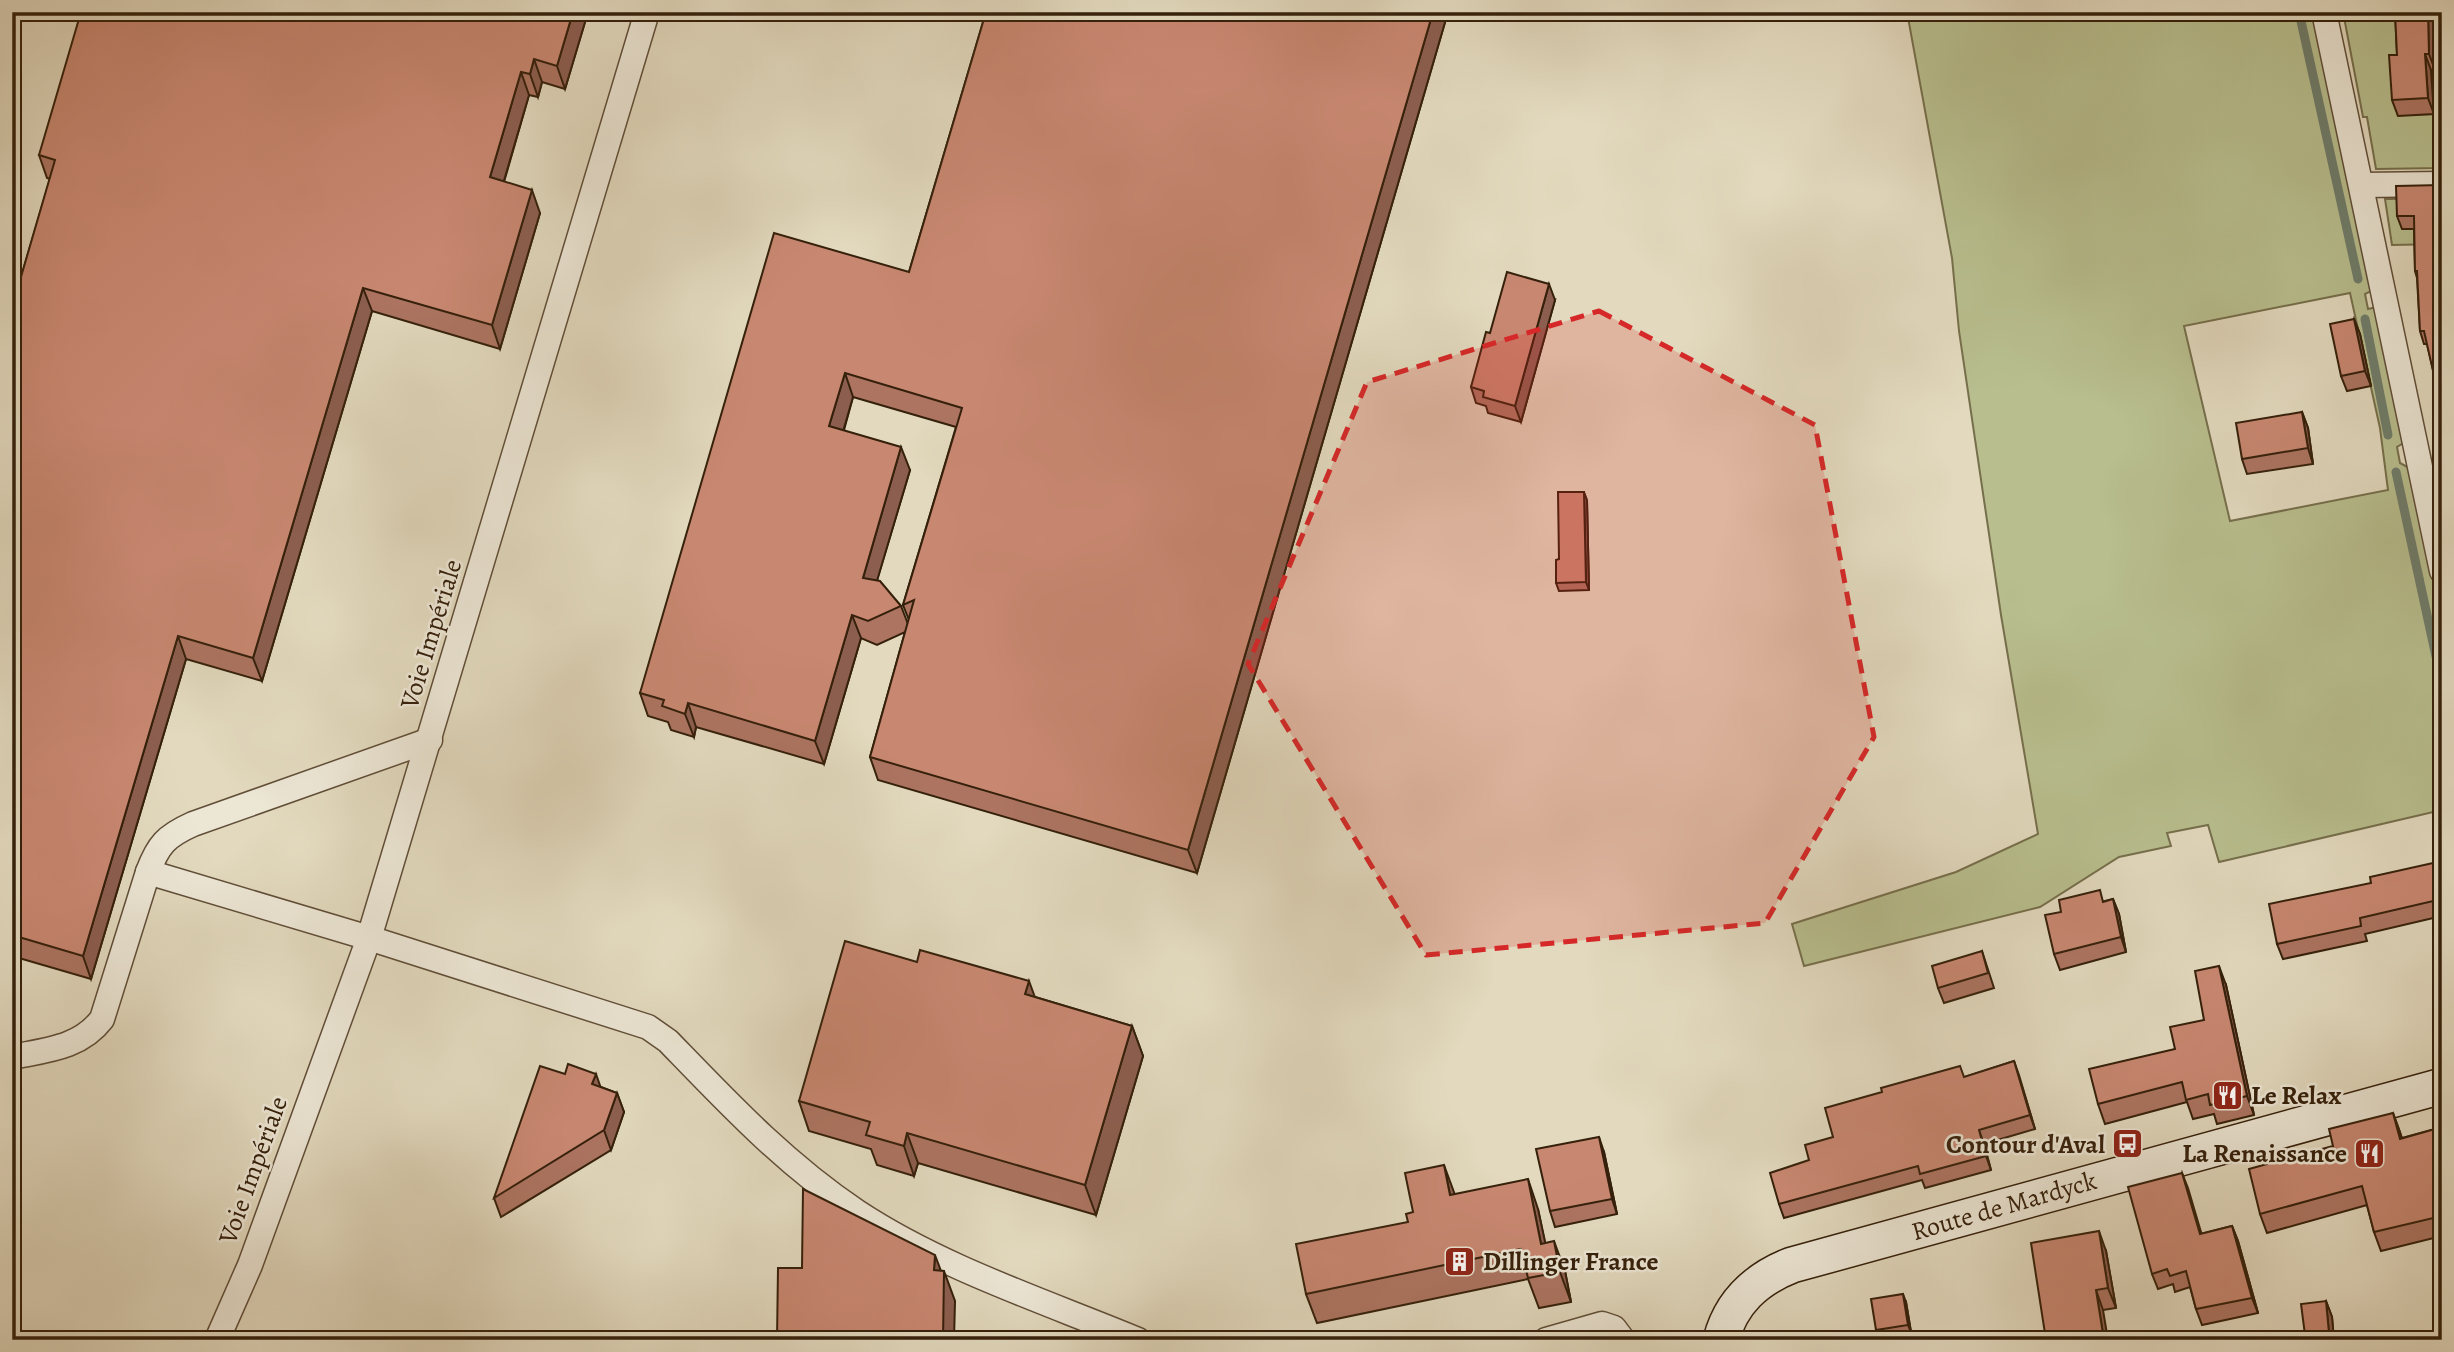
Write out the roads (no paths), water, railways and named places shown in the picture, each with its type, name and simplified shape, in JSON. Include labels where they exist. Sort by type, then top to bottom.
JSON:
[{"type":"main road","name":"Route de Mardyck","points":[[1721,1340],[1730,1316],[1747,1292],[1770,1275],[1792,1265],[2442,1086]]},
{"type":"street","name":"Voie Impériale","points":[[228,1340],[250,1265],[369,938],[647,12]]},
{"type":"street","points":[[2324,12],[2442,571]]},
{"type":"street","points":[[2362,185],[2442,184]]},
{"type":"street","points":[[12,1057],[76,1042],[96,1028],[107,1010],[148,872],[160,846],[178,830],[430,740]]},
{"type":"street","points":[[148,872],[369,938],[648,1027],[659,1034],[769,1145],[859,1213],[965,1269],[1138,1340]]},
{"type":"street","name":"Voie Impériale","points":[[217,1340],[250,1265]]},
{"type":"street","points":[[1546,1340],[1602,1324],[1614,1328],[1623,1340]]},
{"type":"waterway","points":[[2299,12],[2358,279]]},
{"type":"waterway","points":[[2365,319],[2388,435]]},
{"type":"waterway","points":[[2396,472],[2442,684]]},
{"type":"place","name":"Le Relax","points":[[2228,1095]]},
{"type":"place","name":"Contour d'Aval","points":[[2128,1144]]},
{"type":"place","name":"La Renaissance","points":[[2370,1153]]},
{"type":"place","name":"Dillinger France","points":[[1460,1261]]}]
